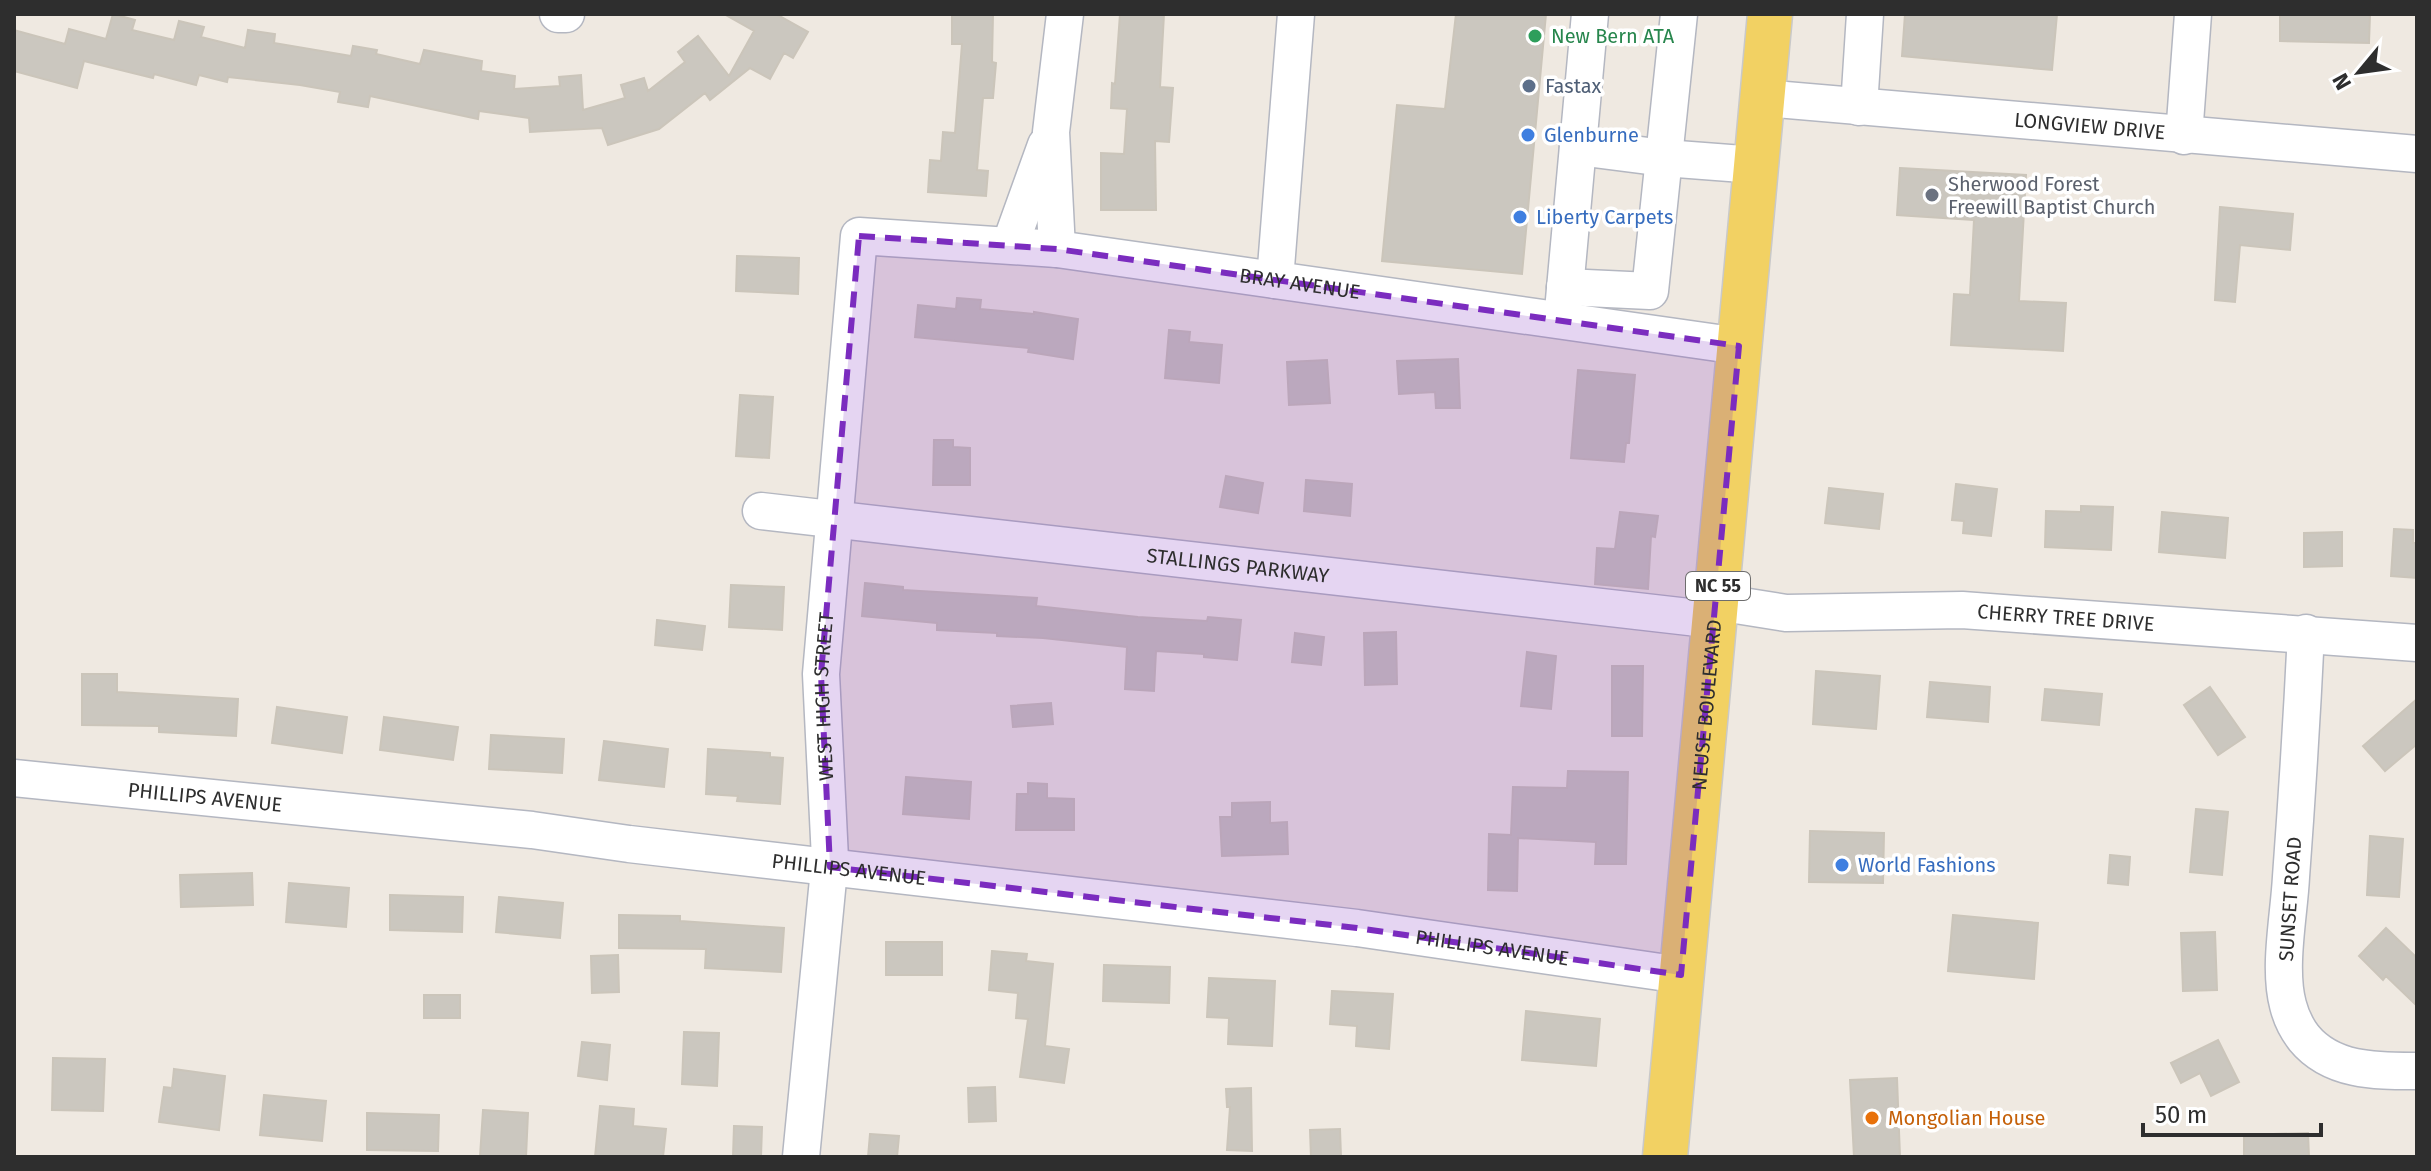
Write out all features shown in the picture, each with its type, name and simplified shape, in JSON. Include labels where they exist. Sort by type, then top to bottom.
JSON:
[{"type":"main road","name":"NEUSE BOULEVARD","points":[[1665,1157],[1770,14]]},
{"type":"street","points":[[558,14],[566,14]]},
{"type":"street","points":[[1057,249],[1051,132],[1065,14]]},
{"type":"street","points":[[1275,280],[1296,14]]},
{"type":"street","points":[[1590,14],[1564,304],[1650,291],[1679,14]]},
{"type":"street","points":[[1859,107],[1865,14]]},
{"type":"street","points":[[2184,136],[2193,14]]},
{"type":"street","name":"LONGVIEW DRIVE","points":[[1763,98],[2417,154]]},
{"type":"street","points":[[1010,245],[1051,132]]},
{"type":"street","points":[[1578,147],[1756,165]]},
{"type":"street","name":"BRAY AVENUE","points":[[859,236],[1057,249],[1275,280],[1564,304],[1739,346]]},
{"type":"street","name":"WEST HIGH STREET","points":[[801,1157],[830,867],[821,674],[859,236]]},
{"type":"street","name":"STALLINGS PARKWAY","points":[[761,511],[1716,611]]},
{"type":"street","name":"CHERRY TREE DRIVE","points":[[1716,611],[1962,610],[2417,643]]},
{"type":"street","name":"SUNSET ROAD","points":[[2306,633],[2285,961],[2288,1005],[2304,1038],[2330,1059],[2378,1072],[2417,1071]]},
{"type":"street","name":"PHILLIPS AVENUE","points":[[14,778],[532,830],[1357,928],[1681,975]]},
{"type":"highlighted area","points":[[859,236],[1057,249],[1739,346],[1681,975],[1357,928],[830,867],[821,674]]},
{"type":"building","points":[[113,14],[135,20],[132,30],[174,40],[179,21],[204,27],[201,37],[245,48],[248,30],[275,34],[274,43],[351,56],[353,46],[420,64],[424,50],[482,61],[481,71],[515,76],[514,89],[560,86],[559,77],[581,75],[583,110],[625,98],[621,85],[644,78],[648,91],[685,62],[678,52],[698,36],[729,76],[754,31],[724,14],[776,14],[808,32],[793,58],[784,53],[770,79],[750,68],[710,100],[705,93],[659,129],[608,145],[602,128],[530,132],[529,118],[479,111],[478,119],[370,96],[368,107],[338,102],[340,92],[300,85],[228,77],[227,82],[199,75],[196,85],[84,61],[77,88],[14,71],[14,30],[65,44],[69,29],[106,39]]},
{"type":"building","points":[[952,14],[993,14],[992,62],[996,63],[993,98],[983,98],[977,170],[988,171],[986,196],[928,192],[930,160],[941,161],[943,132],[955,133],[962,44],[952,44]]},
{"type":"building","points":[[1120,14],[1164,14],[1160,87],[1173,88],[1169,142],[1155,141],[1156,210],[1101,210],[1101,153],[1124,154],[1127,109],[1111,108]]},
{"type":"building","points":[[1456,14],[1546,14],[1522,274],[1382,261],[1397,105],[1445,109]]},
{"type":"building","points":[[1905,14],[2057,14],[2052,70],[1902,56]]},
{"type":"building","points":[[2280,14],[2370,14],[2369,43],[2280,41]]},
{"type":"building","points":[[1900,168],[2026,175],[2019,301],[2066,303],[2063,351],[1951,345],[1954,294],[1970,295],[1974,220],[1897,215]]},
{"type":"building","points":[[2220,207],[2293,214],[2290,250],[2240,245],[2235,302],[2215,300]]},
{"type":"building","points":[[737,256],[799,258],[798,294],[736,291]]},
{"type":"building","points":[[957,298],[981,300],[980,309],[1034,312],[1078,319],[1073,359],[1028,352],[1029,348],[915,337],[918,305],[956,309]]},
{"type":"building","points":[[1169,330],[1190,332],[1189,342],[1222,345],[1219,383],[1165,378]]},
{"type":"building","points":[[1458,359],[1460,408],[1436,408],[1435,392],[1399,394],[1397,361]]},
{"type":"building","points":[[1327,360],[1330,403],[1289,405],[1287,362]]},
{"type":"building","points":[[1578,370],[1635,375],[1629,443],[1626,443],[1624,462],[1571,458]]},
{"type":"building","points":[[740,395],[773,397],[769,458],[736,456]]},
{"type":"building","points":[[934,440],[953,440],[953,447],[970,448],[970,485],[933,485]]},
{"type":"building","points":[[1226,476],[1263,483],[1258,513],[1220,507]]},
{"type":"building","points":[[1306,480],[1352,484],[1350,516],[1304,511]]},
{"type":"building","points":[[1956,484],[1997,489],[1991,536],[1963,533],[1964,521],[1952,520]]},
{"type":"building","points":[[1829,488],[1883,494],[1879,529],[1825,523]]},
{"type":"building","points":[[2081,506],[2113,507],[2111,550],[2045,547],[2046,511],[2081,512]]},
{"type":"building","points":[[1620,512],[1658,516],[1655,537],[1651,536],[1648,589],[1595,584],[1597,548],[1615,549]]},
{"type":"building","points":[[2162,512],[2228,518],[2225,558],[2159,552]]},
{"type":"building","points":[[2394,529],[2413,530],[2413,543],[2417,543],[2417,578],[2391,576]]},
{"type":"building","points":[[2342,532],[2342,566],[2304,567],[2304,533]]},
{"type":"building","points":[[865,583],[903,587],[903,590],[1037,598],[1036,606],[1138,617],[1241,620],[1237,660],[1156,651],[1154,691],[1125,689],[1127,647],[937,630],[937,623],[862,616]]},
{"type":"building","points":[[731,585],[784,587],[782,630],[729,627]]},
{"type":"building","points":[[657,620],[705,626],[702,650],[655,645]]},
{"type":"building","points":[[1396,632],[1397,684],[1365,685],[1364,633]]},
{"type":"building","points":[[1295,633],[1324,637],[1321,665],[1292,662]]},
{"type":"building","points":[[1527,652],[1556,656],[1551,709],[1521,706]]},
{"type":"building","points":[[1612,666],[1643,666],[1642,736],[1612,736]]},
{"type":"building","points":[[1816,671],[1880,676],[1876,729],[1813,724]]},
{"type":"building","points":[[82,674],[117,674],[117,692],[238,699],[236,736],[159,732],[159,726],[82,725]]},
{"type":"building","points":[[1930,682],[1990,687],[1988,722],[1927,717]]},
{"type":"building","points":[[2210,687],[2245,737],[2218,755],[2184,705]]},
{"type":"building","points":[[2045,689],[2102,694],[2099,725],[2042,720]]},
{"type":"building","points":[[2417,699],[2417,744],[2385,771],[2363,746]]},
{"type":"building","points":[[1051,703],[1053,724],[1013,727],[1011,706]]},
{"type":"building","points":[[277,707],[347,717],[342,753],[272,743]]},
{"type":"building","points":[[384,717],[458,727],[453,760],[380,750]]},
{"type":"building","points":[[491,735],[564,739],[562,773],[489,769]]},
{"type":"building","points":[[604,741],[668,749],[664,787],[599,780]]},
{"type":"building","points":[[708,749],[770,753],[770,757],[783,758],[780,804],[737,801],[738,796],[706,794]]},
{"type":"building","points":[[1568,771],[1628,772],[1626,864],[1595,864],[1596,842],[1518,838],[1517,891],[1488,890],[1489,834],[1511,835],[1513,787],[1567,788]]},
{"type":"building","points":[[906,777],[971,782],[969,819],[903,814]]},
{"type":"building","points":[[1028,783],[1047,784],[1047,798],[1074,799],[1074,830],[1016,830],[1017,794],[1028,794]]},
{"type":"building","points":[[1270,802],[1270,823],[1287,822],[1288,854],[1222,856],[1220,817],[1232,817],[1232,803]]},
{"type":"building","points":[[2196,809],[2228,812],[2222,875],[2190,872]]},
{"type":"building","points":[[1810,831],[1884,833],[1883,883],[1809,882]]},
{"type":"building","points":[[2370,836],[2403,839],[2399,897],[2367,895]]},
{"type":"building","points":[[2110,855],[2130,857],[2128,885],[2108,883]]},
{"type":"building","points":[[252,873],[253,905],[181,907],[180,875]]},
{"type":"building","points":[[289,883],[349,888],[346,927],[286,922]]},
{"type":"building","points":[[390,895],[463,897],[462,932],[390,930]]},
{"type":"building","points":[[499,897],[563,903],[560,938],[496,932]]},
{"type":"building","points":[[619,915],[680,916],[680,921],[784,928],[781,972],[705,968],[706,949],[619,948]]},
{"type":"building","points":[[1953,915],[2038,923],[2034,979],[1948,971]]},
{"type":"building","points":[[2386,928],[2417,958],[2417,1006],[2386,976],[2383,980],[2359,956]]},
{"type":"building","points":[[2215,932],[2217,990],[2183,991],[2181,933]]},
{"type":"building","points":[[886,942],[942,942],[942,975],[886,975]]},
{"type":"building","points":[[992,951],[1027,954],[1026,961],[1053,964],[1045,1046],[1069,1049],[1064,1083],[1020,1077],[1028,1019],[1016,1018],[1018,993],[989,990]]},
{"type":"building","points":[[618,955],[619,992],[592,993],[591,956]]},
{"type":"building","points":[[1104,965],[1170,967],[1169,1003],[1103,1001]]},
{"type":"building","points":[[1209,978],[1275,981],[1272,1046],[1228,1044],[1229,1018],[1207,1017]]},
{"type":"building","points":[[1332,991],[1393,994],[1389,1049],[1356,1046],[1357,1026],[1330,1024]]},
{"type":"building","points":[[424,995],[460,995],[460,1018],[424,1018]]},
{"type":"building","points":[[1526,1011],[1600,1019],[1596,1066],[1522,1060]]},
{"type":"building","points":[[684,1032],[719,1033],[717,1086],[682,1084]]},
{"type":"building","points":[[2218,1040],[2239,1082],[2211,1096],[2200,1073],[2181,1083],[2171,1063]]},
{"type":"building","points":[[582,1042],[610,1045],[607,1080],[578,1076]]},
{"type":"building","points":[[53,1058],[105,1059],[103,1111],[52,1110]]},
{"type":"building","points":[[174,1069],[225,1076],[219,1130],[159,1122],[164,1087],[172,1088]]},
{"type":"building","points":[[1897,1078],[1900,1157],[1854,1157],[1850,1080]]},
{"type":"building","points":[[995,1087],[996,1121],[969,1122],[968,1088]]},
{"type":"building","points":[[1251,1088],[1252,1151],[1227,1150],[1230,1107],[1227,1107],[1226,1089]]},
{"type":"building","points":[[264,1095],[326,1101],[322,1141],[260,1135]]},
{"type":"building","points":[[600,1106],[634,1109],[633,1126],[666,1129],[663,1157],[595,1157]]},
{"type":"building","points":[[483,1110],[528,1113],[526,1157],[480,1157]]},
{"type":"building","points":[[367,1113],[439,1115],[438,1151],[367,1150]]},
{"type":"building","points":[[734,1126],[762,1127],[761,1157],[733,1157]]},
{"type":"building","points":[[1340,1129],[1341,1157],[1311,1157],[1310,1130]]},
{"type":"building","points":[[2308,1133],[2309,1157],[2244,1157],[2244,1135]]},
{"type":"building","points":[[870,1134],[899,1136],[897,1157],[868,1157]]},
{"type":"place","name":"New Bern ATA","points":[[1535,36]]},
{"type":"place","name":"Fastax","points":[[1529,86]]},
{"type":"place","name":"Glenburne","points":[[1528,135]]},
{"type":"place","name":"Sherwood Forest Freewill Baptist Church","points":[[1932,195]]},
{"type":"place","name":"Liberty Carpets","points":[[1520,217]]},
{"type":"place","name":"World Fashions","points":[[1842,865]]},
{"type":"place","name":"Mongolian House","points":[[1872,1118]]}]
